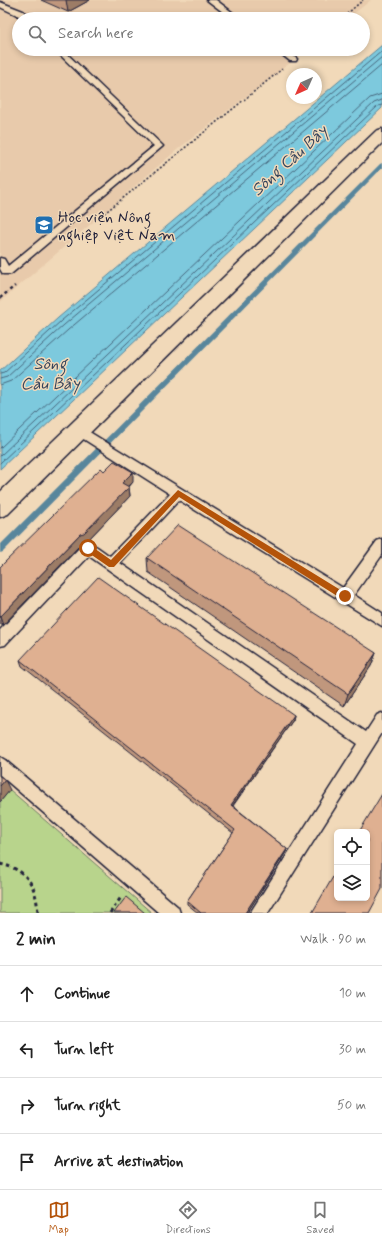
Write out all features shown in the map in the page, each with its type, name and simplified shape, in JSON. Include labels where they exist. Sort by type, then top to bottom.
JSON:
[{"type":"street","points":[[0,507],[83,433],[382,134]]},
{"type":"lane","points":[[211,0],[227,12]]},
{"type":"lane","points":[[0,4],[18,12]]},
{"type":"lane","points":[[0,261],[7,272],[159,146],[65,56]]},
{"type":"lane","points":[[289,56],[293,59]]},
{"type":"lane","points":[[83,433],[382,620]]},
{"type":"lane","points":[[112,564],[178,493]]},
{"type":"lane","points":[[345,596],[382,545]]},
{"type":"lane","points":[[0,640],[88,548],[368,742]]},
{"type":"lane","points":[[258,913],[382,720]]},
{"type":"lane","points":[[0,766],[172,913]]},
{"type":"path","points":[[348,12],[363,0]]},
{"type":"path","points":[[101,216],[174,158],[293,59]]},
{"type":"path","points":[[0,298],[18,283]]},
{"type":"path","points":[[0,864],[11,866],[24,873],[33,885],[37,899],[38,913]]},
{"type":"shaded area","name":"Học viện Nông nghiệp Việt Nam","points":[[0,0],[371,0],[356,12],[12,12],[12,56],[299,56],[178,149],[0,302]]},
{"type":"green space","points":[[10,790],[152,913],[0,913],[0,802]]},
{"type":"water","name":"Sông Cầu Bây","points":[[382,45],[382,108],[0,469],[0,371],[58,318],[312,104],[322,104],[322,96]]},
{"type":"building","points":[[114,461],[133,472],[122,483],[129,487],[84,533],[80,534],[0,617],[0,567],[101,468],[104,471]]},
{"type":"building","points":[[178,525],[376,653],[348,694],[147,558]]},
{"type":"building","points":[[98,577],[294,715],[231,805],[287,849],[245,913],[201,913],[187,901],[235,830],[20,660]]},
{"type":"building","points":[[0,776],[5,780],[0,786]]},
{"type":"building","points":[[382,794],[382,889],[369,913],[312,913],[334,875],[334,901],[370,901],[370,829],[361,829]]},
{"type":"building","points":[[126,897],[145,913],[114,913]]},
{"type":"waterway","points":[[0,550],[382,165]]},
{"type":"place","name":"Học viện Nông nghiệp Việt Nam","points":[[44,225]]},
{"type":"route","points":[[88,548],[112,564],[178,493],[345,596]]}]
